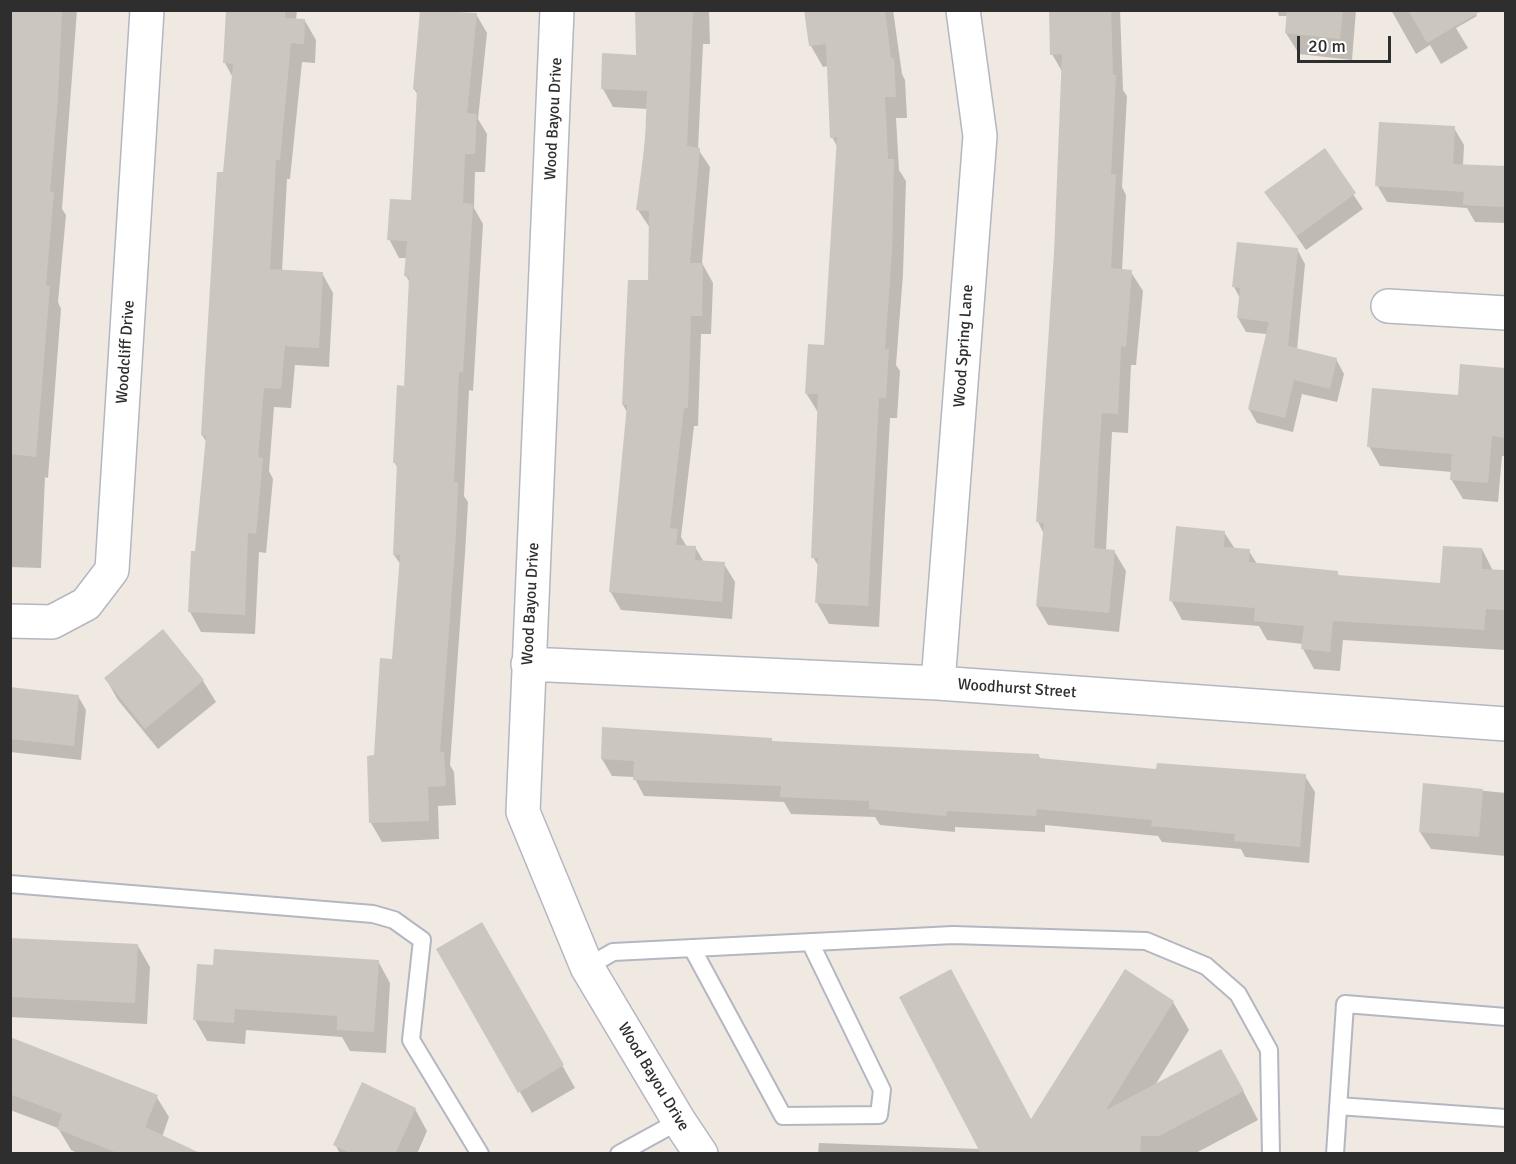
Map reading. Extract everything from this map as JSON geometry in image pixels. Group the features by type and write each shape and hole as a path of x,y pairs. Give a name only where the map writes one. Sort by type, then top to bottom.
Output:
{"street":[{"name":"Woodcliff Drive","path":"10,621 52,622 86,604 112,570 147,10"},
{"name":"Wood Bayou Drive","path":"557,10 523,812 587,967 701,1154"},
{"name":"Wood Spring Lane","path":"938,683 980,136 963,10"},
{"path":"1388,306 1506,313"},
{"name":"Woodhurst Street","path":"528,664 938,683 1506,724"}],"lane":[{"path":"10,884 373,914 394,920 422,940 411,1040 480,1154"},
{"path":"587,967 613,952 952,935 1146,941 1206,966 1238,994 1269,1050 1271,1154"},
{"path":"692,948 783,1116 879,1115 882,1089 810,942"},
{"path":"1335,1154 1345,1004 1506,1017"},
{"path":"1338,1106 1506,1118"},
{"path":"619,1154 679,1121"}],"building":[{"path":"10,10 62,10 50,192 54,192 46,285 50,286 36,457 10,454"},
{"path":"226,10 285,10 285,18 305,19 304,44 291,43 280,160 276,160 270,269 323,272 319,348 285,346 281,389 264,388 258,457 263,458 256,534 248,533 245,615 188,612 191,551 195,551 206,436 201,435 217,172 223,172 233,64 223,63"},
{"path":"420,10 477,13 467,113 477,114 475,154 465,154 463,203 473,204 463,372 459,372 454,482 458,482 456,534 440,752 444,752 446,786 428,787 429,821 369,823 367,756 374,755 380,658 392,659 400,555 393,555 397,463 393,463 397,385 404,386 409,277 404,276 407,241 387,240 390,199 411,200 417,90 413,89"},
{"path":"635,10 693,10 687,146 700,148 690,263 703,263 702,316 691,316 688,408 684,408 670,528 678,529 676,545 696,546 695,560 725,562 722,602 609,592 627,405 622,405 628,280 648,280 649,211 636,210 645,143 647,91 601,89 602,53 636,55"},
{"path":"804,10 885,10 891,58 894,58 896,97 885,97 888,159 894,159 892,252 885,349 889,349 886,398 879,398 868,606 815,603 818,558 811,558 818,394 805,394 808,344 824,345 837,137 830,138 826,44 809,46"},
{"path":"1049,10 1111,10 1113,75 1116,75 1111,174 1116,174 1111,268 1132,270 1126,347 1121,346 1118,414 1102,413 1100,438 1094,548 1115,550 1109,613 1036,606 1044,523 1036,522 1054,253 1062,54 1050,55"},
{"path":"1287,10 1343,10 1340,39 1285,33"},
{"path":"1408,10 1483,10 1427,43"},
{"path":"1379,122 1455,126 1453,164 1506,166 1506,207 1463,205 1464,192 1375,186"},
{"path":"1325,148 1356,193 1297,236 1264,192"},
{"path":"1237,242 1298,248 1288,346 1337,358 1330,389 1294,380 1285,418 1248,409 1269,322 1237,318 1240,288 1232,287"},
{"path":"1460,364 1506,368 1506,438 1492,436 1488,483 1450,480 1452,454 1367,447 1372,388 1458,395"},
{"path":"1176,526 1225,531 1224,547 1250,549 1249,562 1338,571 1338,575 1440,583 1443,546 1482,548 1482,569 1506,570 1506,610 1486,609 1484,630 1333,621 1330,652 1301,649 1304,626 1254,621 1255,608 1169,601"},
{"path":"163,629 204,680 145,729 104,678"},
{"path":"10,687 79,695 74,746 10,739"},
{"path":"602,727 772,738 772,741 1039,754 1039,758 1156,769 1157,763 1306,774 1300,847 1234,841 1235,834 1151,826 1152,820 1037,809 1036,816 947,811 946,816 869,809 869,801 780,797 781,786 633,780 634,761 601,759"},
{"path":"1423,783 1483,789 1479,837 1419,832"},
{"path":"482,922 564,1065 518,1093 436,949"},
{"path":"10,938 138,944 135,1003 10,997"},
{"path":"214,949 379,960 374,1032 337,1030 337,1016 235,1009 234,1023 193,1020 197,964 213,965"},
{"path":"951,969 1031,1119 1125,969 1174,1001 1106,1110 1221,1049 1244,1091 1159,1136 1141,1136 1140,1154 981,1154 899,997"},
{"path":"10,1037 158,1095 145,1127 202,1154 120,1154 57,1129 62,1114 10,1094"},
{"path":"362,1082 416,1108 395,1154 352,1154 333,1145"}]}
